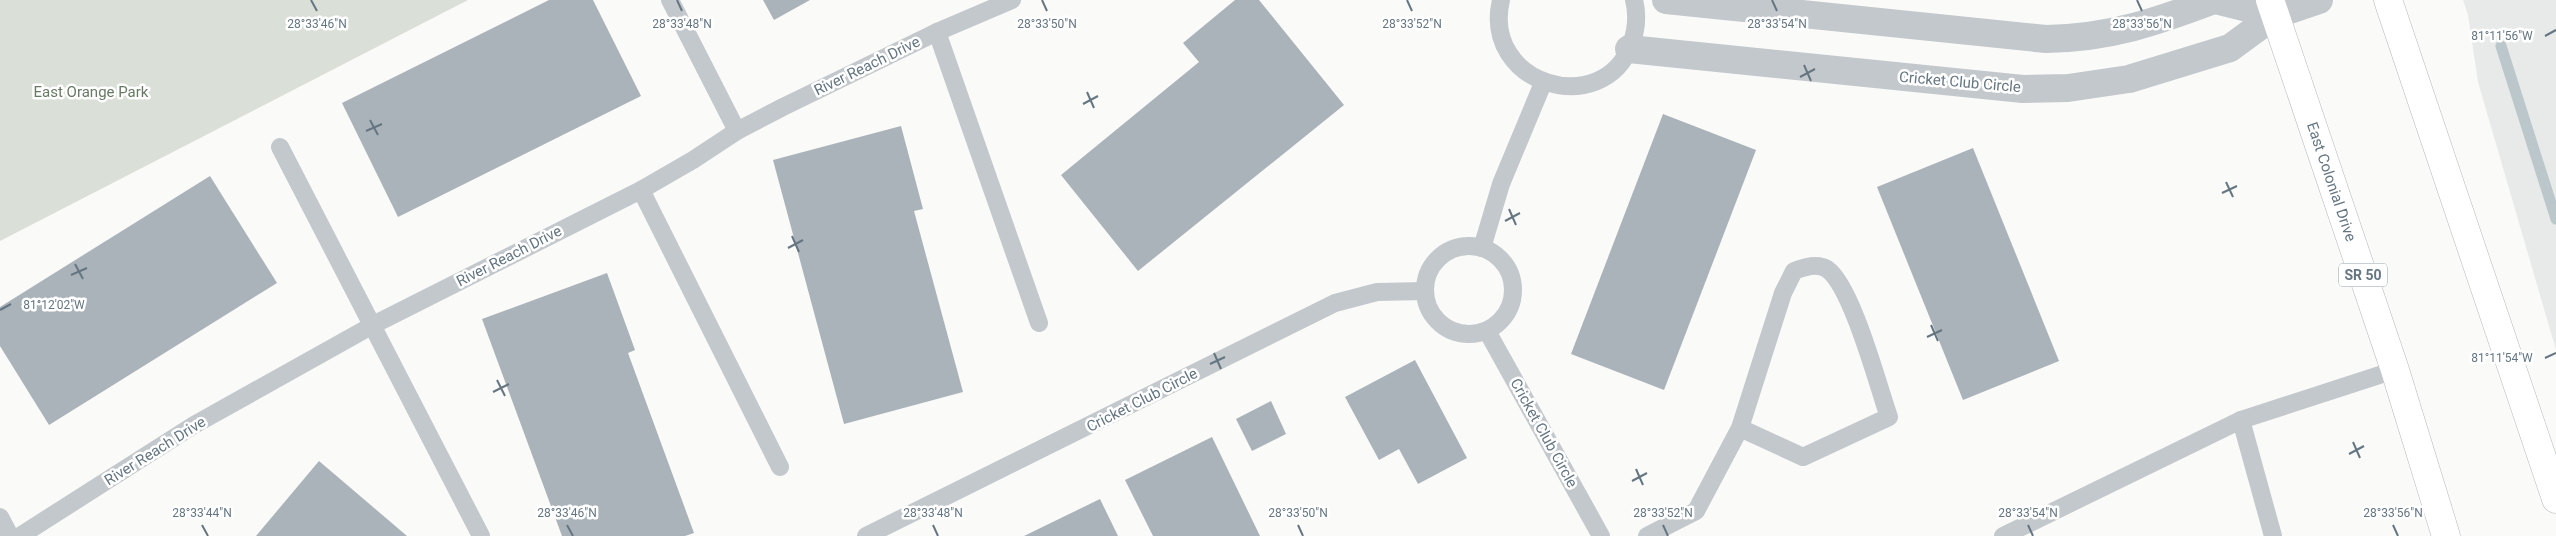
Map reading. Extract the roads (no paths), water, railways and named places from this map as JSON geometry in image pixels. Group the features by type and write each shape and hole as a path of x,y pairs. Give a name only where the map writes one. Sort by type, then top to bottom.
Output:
{"highway":[{"path":"2388,0 2556,499"},
{"name":"East Colonial Drive","path":"2273,7 2395,370 2446,536"}],"street":[{"path":"1666,0 2046,38 2077,38 2138,28 2215,0 2273,7 2319,0"},
{"name":"Cricket Club Circle","path":"1629,49 2023,88 2068,88 2129,79 2230,48 2273,7"}],"lane":[{"path":"670,0 737,131"},
{"name":"River Reach Drive","path":"20,536 194,425 373,324 641,190 694,160 737,131 937,32 1012,0"},
{"path":"1501,0 1500,30 1508,52 1523,70 1543,82 1572,87 1599,79 1621,61 1629,49 1636,26 1634,0"},
{"path":"937,32 1039,323"},
{"path":"1482,248 1501,184 1543,82"},
{"path":"280,147 481,536"},
{"path":"641,190 780,467"},
{"path":"1465,247 1482,248 1500,259 1508,270 1513,284 1508,312 1499,323 1487,330 1468,334 1450,330 1442,325 1430,310 1426,291 1428,274 1443,255 1465,247"},
{"path":"1647,536 1696,511 1740,428 1788,279 1794,271 1803,267 1820,266 1828,269 1837,279 1851,307 1889,417 1803,457 1740,428"},
{"name":"Cricket Club Circle","path":"866,536 1335,303 1377,292 1426,291"},
{"name":"Cricket Club Circle","path":"1487,330 1601,536"},
{"path":"2003,536 2241,420 2395,370"},
{"path":"2241,420 2273,536"},
{"path":"0,517 10,536"}],"waterway":[{"path":"2501,46 2556,219"}],"park label":[{"name":"East Orange Park","path":"91,92"}]}
